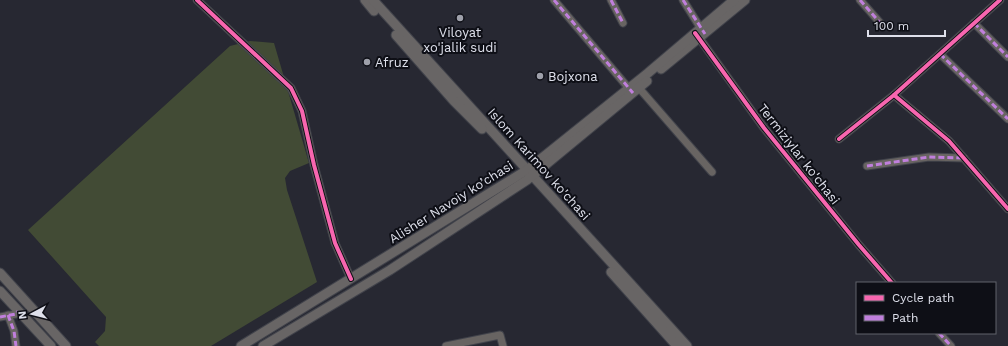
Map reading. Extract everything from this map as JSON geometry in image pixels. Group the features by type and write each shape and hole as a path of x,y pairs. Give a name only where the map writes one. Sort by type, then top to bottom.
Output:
{"main road":[{"name":"Islom Karimov ko'chasi","path":"364,0 454,101 527,175 687,346"},
{"name":"Islom Karimov ko'chasi","path":"372,0 677,346"},
{"name":"Alisher Navoiy ko’chasi","path":"263,346 390,270 527,175 634,89 700,33 734,0"},
{"name":"Alisher Navoiy ko’chasi","path":"700,33 745,0"},
{"name":"Alisher Navoiy ko’chasi","path":"241,346 342,284 527,175"},
{"path":"0,273 66,346"},
{"path":"342,284 349,294"},
{"path":"0,291 51,346"}],"street":[{"path":"197,0 291,88 302,111 314,165 335,243 351,279"},
{"path":"554,0 634,89 712,172"},
{"path":"611,0 623,23"},
{"name":"Termiziylar ko'chasi","path":"683,0 700,33 764,128 891,282"},
{"path":"860,0 882,25"},
{"path":"840,139 894,95 1000,0"},
{"path":"974,23 1008,57"},
{"path":"940,54 1008,119"},
{"path":"894,95 949,141 1008,209"},
{"path":"867,166 929,157 964,158"},
{"path":"0,316 16,314 18,312"},
{"path":"8,315 14,331 16,346"},
{"path":"940,334 951,346"},
{"path":"446,346 500,335 503,346"}],"green space":[{"path":"250,41 274,43 309,163 290,171 285,178 287,190 317,282 211,346 99,346 95,342 105,331 106,317 28,230 230,46"}],"marked path":[{"path":"554,0 633,93"},
{"path":"611,0 623,23"},
{"path":"683,0 705,34"},
{"path":"860,0 882,25"},
{"path":"974,23 1008,57"},
{"path":"940,54 1008,119"},
{"path":"867,166 929,157 964,158"},
{"path":"0,317 16,314 18,311"},
{"path":"8,315 14,331 16,346"},
{"path":"940,334 951,346"}],"cycle path":[{"path":"197,0 291,88 302,111 314,165 335,243 351,279"},
{"path":"839,139 894,95 1000,0"},
{"path":"695,33 764,128 859,245 891,282"},
{"path":"894,95 949,141 1008,209"}],"place":[{"name":"Viloyat xo'jalik sudi","path":"460,18"},
{"name":"Afruz","path":"367,62"},
{"name":"Bojxona","path":"540,76"}]}
